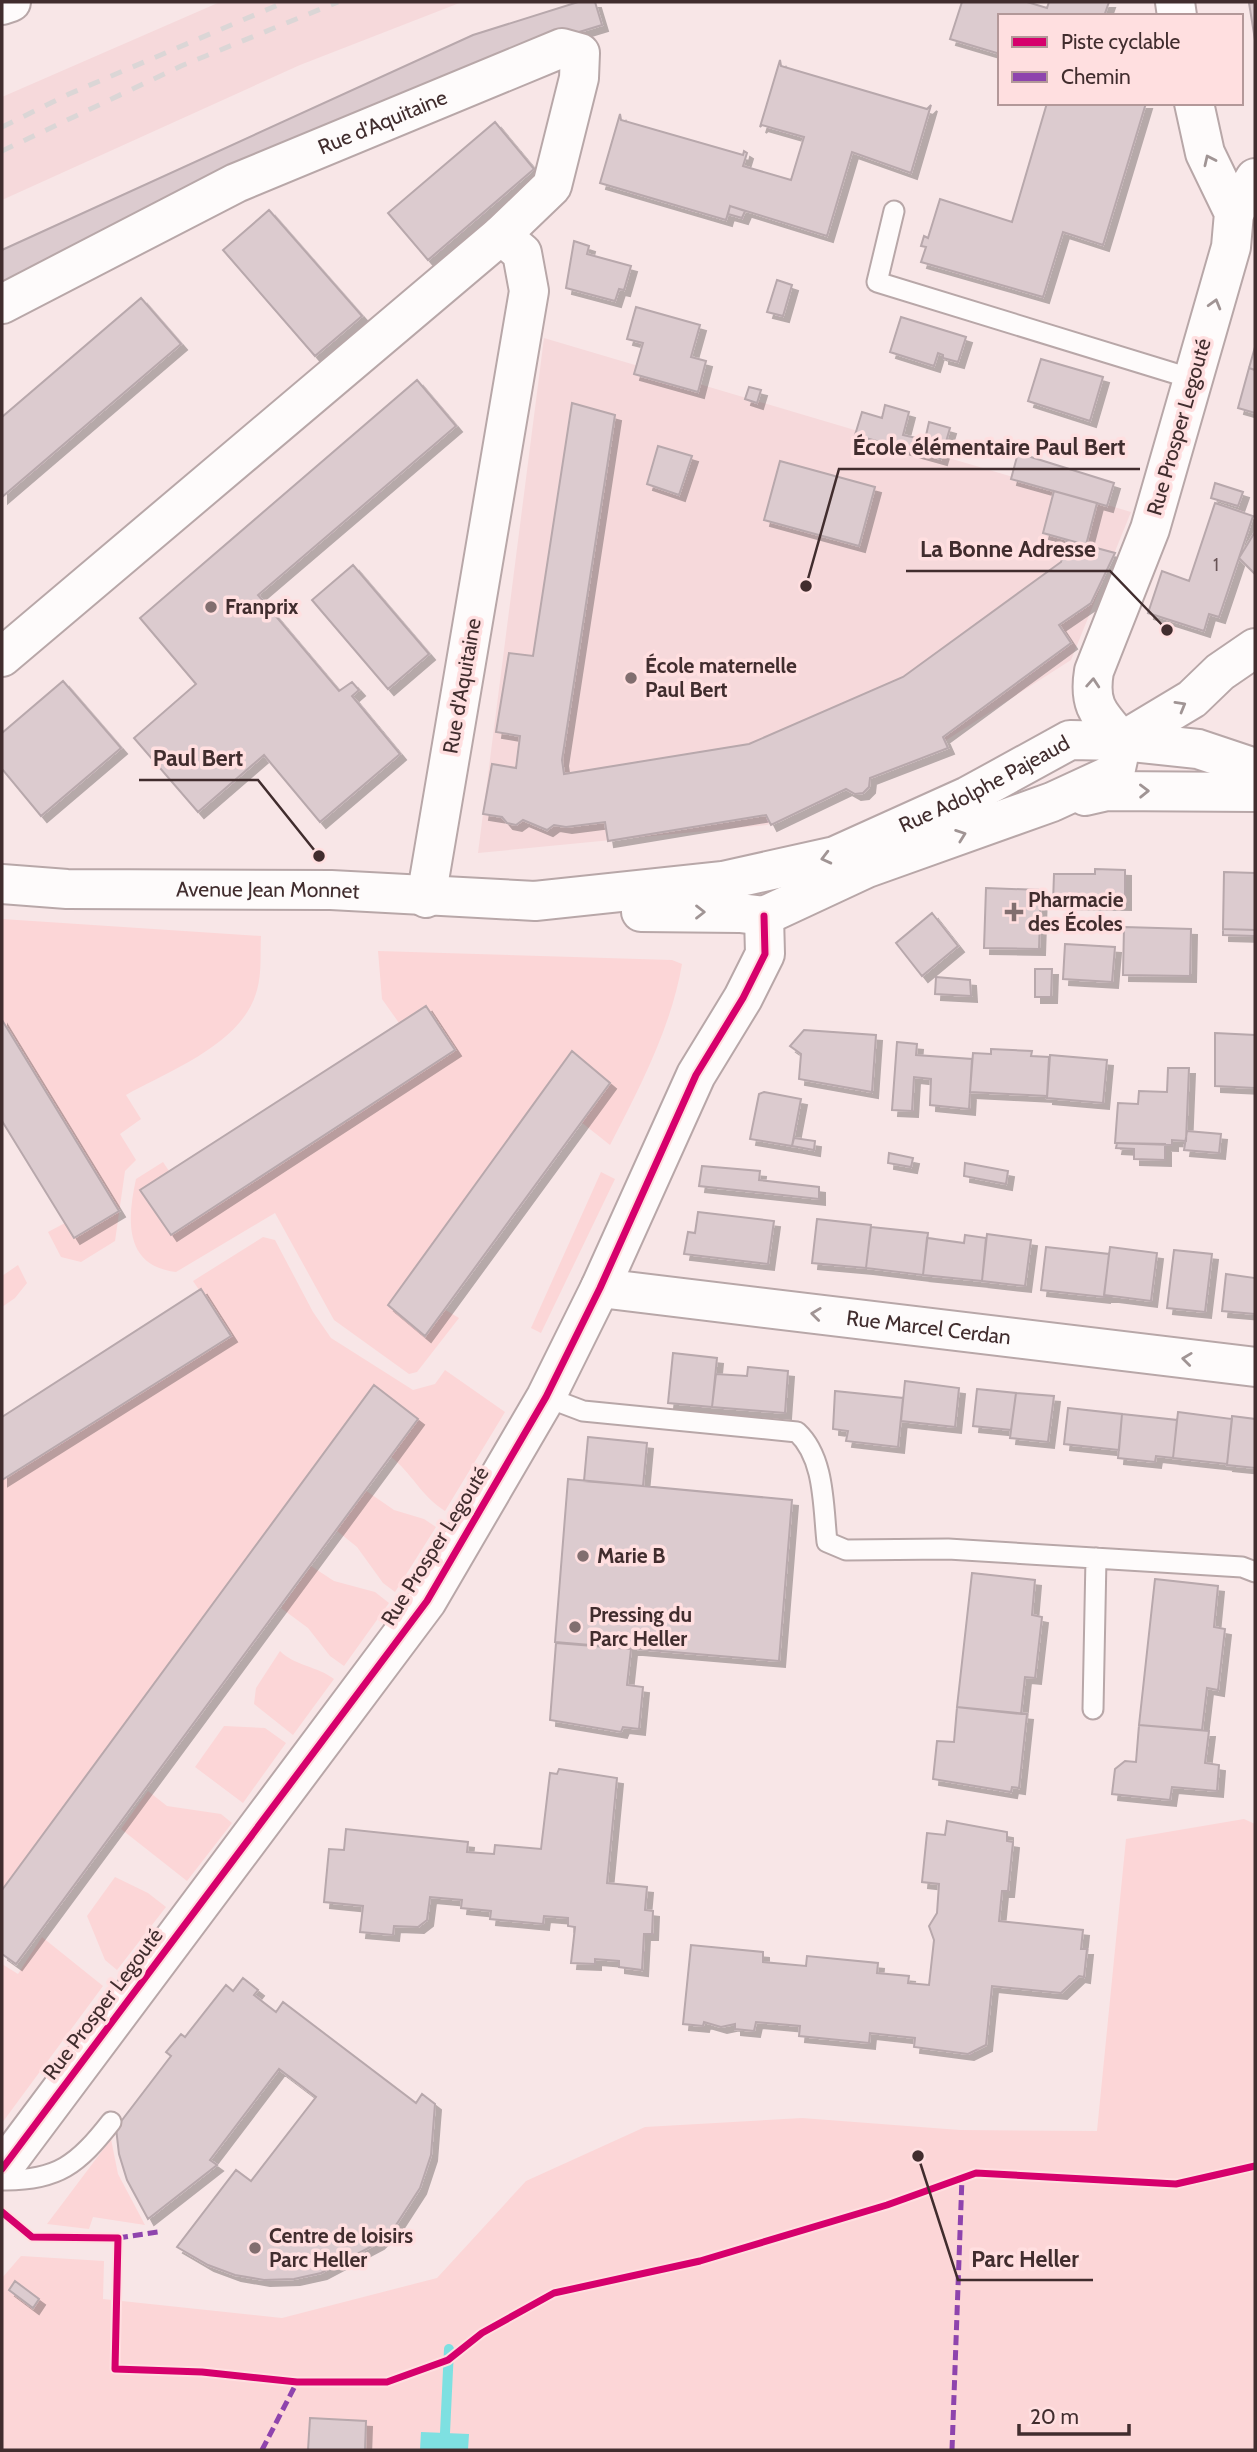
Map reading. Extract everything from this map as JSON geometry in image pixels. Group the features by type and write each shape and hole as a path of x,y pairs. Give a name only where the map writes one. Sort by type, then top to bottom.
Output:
{"street":[{"path":"2,5 11,2"},
{"name":"Rue d'Aquitaine","path":"2,304 236,183 562,48 580,52 579,78 552,186 501,235 2,657"},
{"path":"1194,105 1205,153 1234,213"},
{"path":"1234,213 1255,178"},
{"name":"Rue Prosper Legouté","path":"1122,741 1094,708 1091,687 1094,671 1150,528 1231,247 1234,213"},
{"name":"Rue d'Aquitaine","path":"426,898 529,291 522,253 501,235"},
{"path":"1122,741 1192,699 1220,672 1255,648"},
{"name":"Rue Adolphe Pajeaud","path":"892,845 968,796 1070,740 1122,741 1198,749 1255,768"},
{"name":"Rue Adolphe Pajeaud","path":"1052,802 1115,773 1122,741"},
{"name":"Rue Adolphe Pajeaud","path":"892,845 1052,802 1107,792 1255,792"},
{"path":"730,880 892,845"},
{"path":"730,880 764,916 892,845"},
{"name":"Avenue Jean Monnet","path":"2,884 67,889 331,890 426,898 535,901 730,880"},
{"name":"Avenue Jean Monnet","path":"535,901 591,912 740,913 764,916"},
{"name":"Rue Prosper Legouté","path":"2,2169 427,1601 545,1398 600,1288 696,1075 743,998 765,954 764,916"},
{"name":"Rue Marcel Cerdan","path":"600,1288 1255,1367"}],"lane":[{"path":"894,211 877,282 1193,379"},
{"path":"545,1398 583,1411 797,1432 811,1446 821,1490 827,1542 846,1550 948,1549 1242,1567 1255,1572"},
{"path":"1093,1709 1096,1558"},
{"path":"2,2180 32,2181 67,2168 87,2153 111,2122"}],"shaded area":[{"path":"220,2 462,2 300,65 2,200 2,97"},
{"path":"544,338 1131,512 1071,660 920,757 767,825 478,853"},
{"path":"2,919 261,936 257,990 249,1009 237,1026 203,1053 126,1095 141,1119 120,1134 136,1160 125,1171 115,1241 81,1262 61,1257 48,1232 65,1223 75,1238 119,1211 2,1020"},
{"path":"378,951 672,960 682,964 662,1034 610,1145 581,1122 610,1083 572,1051 388,1305 424,1335 444,1309 459,1318 417,1372 409,1374 334,1320 275,1213 176,1272 159,1268 147,1261 138,1251 131,1225 136,1179 163,1162 169,1171 140,1190 426,1006 399,1023 382,999"},
{"path":"601,1172 615,1179 541,1333 531,1328"},
{"path":"263,1237 275,1240 313,1312 331,1338 413,1390 435,1384 445,1370 505,1412 445,1511 429,1498 390,1456 418,1418 373,1386 2,1890 2,1480 230,1336 193,1281"},
{"path":"18,1265 27,1283 15,1298 2,1307 2,1276"},
{"path":"365,1490 394,1510 424,1519 436,1527 395,1592 383,1583 357,1547 336,1530"},
{"path":"311,1566 334,1581 375,1592 389,1603 344,1666 330,1656 308,1628 281,1608"},
{"path":"280,1651 292,1660 334,1679 293,1735 254,1704 256,1688"},
{"path":"224,1726 265,1728 286,1743 243,1803 195,1767"},
{"path":"148,1791 167,1806 221,1814 232,1823 187,1881 121,1829"},
{"path":"1244,1819 1255,1824 1255,2450 2,2450 2,2278 21,2256 104,2261 103,2299 282,2318 437,2278 526,2181 645,2127 802,2118 960,2130 1097,2131 1126,1839"},
{"path":"115,1877 148,1893 166,1907 117,1970 105,1960 87,1916"},
{"path":"42,1937 103,1986 2,2123 2,1964 18,1974"},
{"path":"111,2139 118,2174 145,2225 93,2217 89,2229 47,2224"}],"water":[{"path":"421,2432 469,2434 468,2450 420,2450"}],"building":[{"path":"578,2 595,2 602,25 484,61 2,282 2,250 473,35"},
{"path":"962,2 1027,2 1047,8 1049,2 1109,2 1105,14 998,14 998,53 950,39"},
{"path":"1255,2 1255,40 1249,3"},
{"path":"780,60 781,66 927,109 931,105 911,173 852,152 827,236 730,206 726,220 600,183 620,114 621,120 743,155 744,151 747,153 743,166 791,180 804,137 762,125 760,127"},
{"path":"1046,105 1145,105 1103,245 1063,232 1043,297 921,262 926,247 921,246 924,236 928,238 940,199 1012,222"},
{"path":"495,122 534,169 428,260 388,213"},
{"path":"730,206 745,211 742,218 728,214"},
{"path":"269,210 362,316 315,356 223,250"},
{"path":"574,241 589,246 587,254 631,266 624,290 619,289 615,301 566,288"},
{"path":"777,280 792,285 783,316 767,312"},
{"path":"141,298 181,344 2,497 2,417"},
{"path":"636,307 700,325 691,357 706,361 698,392 634,374 643,343 627,339"},
{"path":"901,317 966,337 958,362 943,358 943,355 938,353 934,366 890,352"},
{"path":"1255,347 1255,370 1249,368"},
{"path":"1041,359 1103,377 1090,421 1028,401"},
{"path":"1249,368 1255,370 1255,413 1238,408"},
{"name":"Franprix","path":"417,380 456,426 258,595 339,691 352,682 359,690 352,696 400,754 320,822 264,755 198,812 134,738 196,684 140,618"},
{"path":"749,387 761,390 757,403 745,399"},
{"path":"572,403 615,415 562,760 564,774 749,744 903,677 1061,562 1067,540 1115,553 1091,603 1059,625 1071,643 943,737 948,748 870,778 869,787 863,793 855,794 846,789 771,825 766,815 608,841 605,822 566,827 554,825 547,830 523,820 516,825 507,823 502,817 483,814 492,764 516,768 520,736 496,732 509,653 533,656"},
{"path":"885,405 909,412 903,435 925,440 929,422 950,428 941,459 855,435 862,412 882,418"},
{"path":"658,446 692,456 679,495 647,484"},
{"path":"1018,453 1114,483 1107,506 1011,479"},
{"path":"780,461 875,487 859,546 764,520"},
{"path":"1215,483 1243,492 1238,506 1211,498"},
{"path":"1054,491 1097,503 1086,545 1043,533"},
{"path":"1215,503 1253,516 1219,617 1209,614 1204,631 1148,613 1162,571 1189,581"},
{"path":"1255,532 1255,574 1239,558"},
{"path":"353,565 429,654 388,689 312,600"},
{"path":"63,681 121,748 41,816 2,769 2,733"},
{"path":"1095,869 1125,870 1125,904 1053,903 1054,874 1095,874"},
{"path":"1224,872 1255,873 1255,930 1223,929"},
{"path":"986,888 1041,890 1039,949 984,948"},
{"path":"932,913 958,946 922,976 896,943"},
{"path":"1124,927 1191,929 1190,976 1123,975"},
{"path":"1223,929 1255,930 1255,936 1223,935"},
{"path":"1065,944 1115,947 1112,982 1063,979"},
{"path":"1035,969 1052,969 1051,997 1035,997"},
{"path":"936,977 970,980 971,996 935,994"},
{"path":"426,1006 455,1050 171,1235 140,1190"},
{"path":"2,1020 119,1211 74,1238 2,1121"},
{"path":"804,1030 876,1035 872,1092 799,1079 801,1054 790,1046"},
{"path":"1215,1033 1255,1035 1255,1088 1215,1086"},
{"path":"897,1042 917,1044 916,1055 972,1059 969,1109 930,1105 931,1079 914,1077 912,1111 892,1110"},
{"path":"991,1049 1032,1051 1031,1056 1049,1057 1047,1096 970,1092 973,1053 991,1054"},
{"path":"572,1051 610,1083 425,1336 388,1305"},
{"path":"1050,1055 1107,1060 1103,1103 1047,1098"},
{"path":"1168,1068 1189,1068 1186,1141 1172,1140 1172,1145 1115,1143 1118,1103 1138,1104 1139,1091 1167,1092"},
{"path":"764,1092 801,1099 792,1146 750,1139 759,1094"},
{"path":"1187,1131 1221,1134 1219,1153 1184,1150"},
{"path":"794,1138 815,1141 814,1150 792,1146"},
{"path":"1117,1143 1165,1144 1165,1160 1134,1159 1134,1149 1116,1148"},
{"path":"889,1153 913,1158 911,1167 888,1163"},
{"path":"965,1163 1008,1171 1006,1184 964,1176"},
{"path":"702,1166 760,1171 759,1180 819,1187 819,1199 699,1186"},
{"path":"698,1212 774,1221 768,1264 684,1254 688,1232 695,1233"},
{"path":"817,1219 871,1225 866,1268 812,1263"},
{"path":"871,1227 928,1233 923,1275 866,1268"},
{"path":"987,1234 1031,1240 1025,1286 982,1281"},
{"path":"965,1235 986,1238 982,1281 923,1275 927,1238 964,1243"},
{"path":"1046,1247 1109,1254 1104,1297 1041,1290"},
{"path":"1110,1247 1157,1253 1151,1301 1104,1295"},
{"path":"1174,1250 1212,1254 1205,1312 1167,1308"},
{"path":"1226,1274 1255,1278 1255,1314 1222,1311"},
{"path":"201,1289 231,1336 2,1480 2,1417"},
{"path":"673,1353 717,1358 712,1407 668,1403"},
{"path":"748,1367 788,1371 785,1413 712,1407 716,1374 747,1376"},
{"path":"905,1381 959,1388 955,1427 901,1421"},
{"path":"374,1385 418,1419 16,1964 2,1954 2,1890"},
{"path":"977,1389 1016,1393 1011,1430 973,1426"},
{"path":"835,1391 903,1398 898,1447 846,1441 848,1431 833,1429"},
{"path":"1016,1393 1054,1396 1048,1442 1010,1438"},
{"path":"1068,1408 1122,1414 1119,1450 1064,1444"},
{"path":"1178,1412 1232,1419 1227,1464 1173,1458"},
{"path":"1122,1414 1177,1420 1173,1458 1156,1456 1155,1462 1118,1458"},
{"path":"1232,1416 1255,1419 1255,1468 1227,1465"},
{"path":"588,1437 647,1443 643,1486 584,1481"},
{"path":"568,1479 792,1500 779,1661 555,1642"},
{"path":"972,1573 1035,1580 1032,1615 1042,1617 1035,1678 1025,1677 1021,1714 957,1707"},
{"path":"1155,1579 1218,1586 1214,1627 1225,1629 1218,1690 1207,1688 1202,1730 1139,1725"},
{"path":"556,1643 631,1649 627,1685 643,1687 639,1729 623,1727 621,1732 550,1720"},
{"path":"957,1707 1027,1714 1019,1788 1012,1787 1011,1792 933,1779 937,1741 954,1742"},
{"path":"1139,1725 1209,1731 1205,1763 1219,1765 1217,1791 1172,1787 1170,1800 1112,1794 1115,1769 1125,1761 1136,1762"},
{"path":"559,1769 617,1778 607,1883 647,1887 645,1910 653,1911 652,1934 644,1934 642,1970 619,1967 619,1961 595,1959 595,1964 571,1963 575,1927 568,1926 568,1918 544,1916 543,1924 490,1919 491,1911 461,1908 462,1900 430,1897 427,1920 418,1927 394,1926 393,1935 360,1932 363,1906 324,1902 329,1849 344,1850 346,1829 468,1842 467,1852 494,1854 495,1845 541,1849 550,1773 557,1774"},
{"path":"947,1821 1007,1832 1007,1841 1013,1842 1008,1891 1002,1891 999,1921 1083,1930 1081,1949 1087,1949 1084,1977 1079,1976 1061,1993 992,1986 986,2045 968,2054 914,2047 915,2038 870,2033 869,2043 799,2036 800,2026 756,2022 754,2031 735,2029 735,2024 721,2027 704,2022 703,2026 683,2024 691,1945 763,1952 763,1962 806,1966 807,1956 878,1963 877,1973 909,1976 908,1983 929,1985 934,1940 929,1926 937,1913 939,1884 922,1882 927,1833 945,1835"},
{"path":"243,1978 258,1990 254,1995 276,2012 283,2002 416,2103 422,2094 435,2104 431,2155 420,2188 396,2225 378,2243 321,2273 294,2279 264,2280 235,2275 208,2265 177,2247 236,2170 251,2181 316,2097 279,2069 210,2160 217,2165 148,2219 127,2180 119,2154 116,2128 171,2056 166,2052 181,2034 185,2037 226,1985 233,1991"},
{"path":"15,2281 39,2299 33,2308 9,2290"},
{"path":"310,2418 366,2421 365,2450 308,2450"}],"waterway":[{"path":"445,2433 449,2349"}],"railway":[{"path":"2,127 69,94 285,2"},
{"path":"2,151 181,66 338,2"}],"marked path":[{"path":"952,2450 962,2178"},
{"path":"118,2238 158,2232"},
{"path":"262,2450 297,2382"}],"cycle path":[{"path":"2,2169 427,1601 546,1397 600,1288 696,1075 743,998 765,954 764,916"},
{"path":"2,2212 32,2237 118,2238 115,2369 202,2372 297,2382 387,2382 448,2360 482,2333 554,2293 700,2261 887,2205 976,2173 1176,2184 1255,2166"}],"place":[{"name":"École élémentaire Paul Bert","path":"806,586"},
{"name":"Franprix","path":"211,607"},
{"name":"La Bonne Adresse","path":"1167,630"},
{"name":"École maternelle Paul Bert","path":"631,678"},
{"name":"Paul Bert","path":"319,856"},
{"name":"Pharmacie des Écoles","path":"1014,912"},
{"name":"Marie B","path":"583,1556"},
{"name":"Pressing du Parc Heller","path":"575,1627"},
{"name":"Parc Heller","path":"918,2156"},
{"name":"Centre de loisirs Parc Heller","path":"255,2248"}]}
